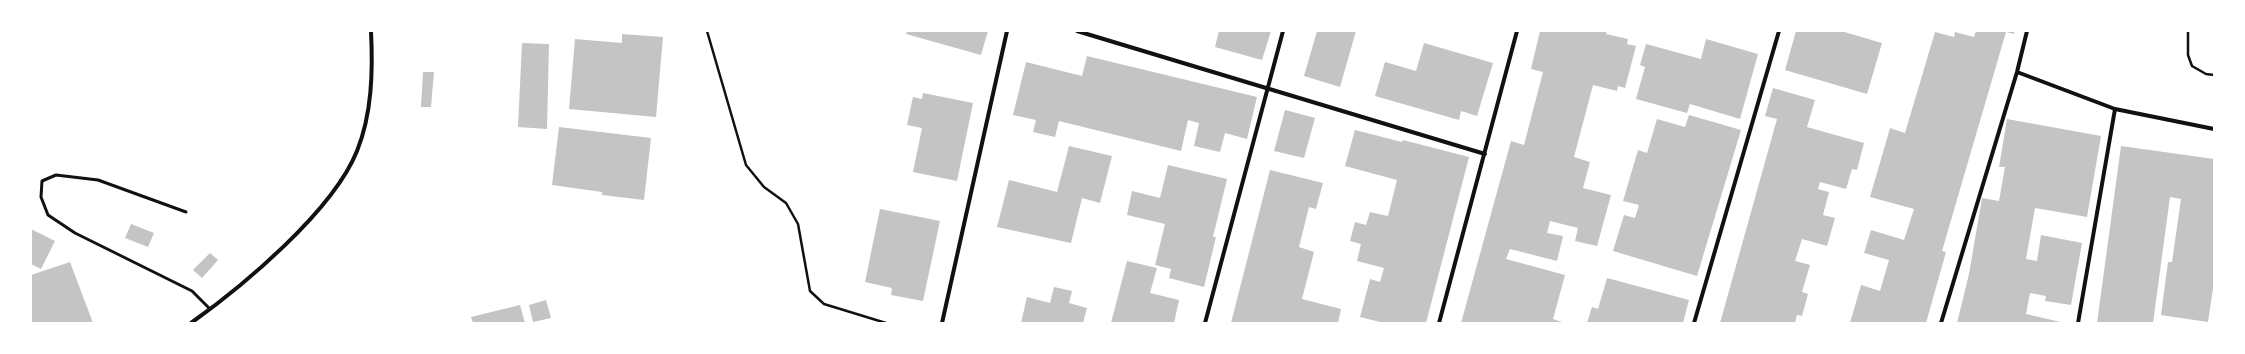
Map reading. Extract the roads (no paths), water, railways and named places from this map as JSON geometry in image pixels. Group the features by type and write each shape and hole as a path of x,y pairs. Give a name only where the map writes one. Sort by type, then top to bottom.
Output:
{"street":[{"path":"191,323 260,267 302,227 327,198 350,166 360,142 368,103 372,58 371,31"},
{"path":"942,323 1007,31"},
{"path":"1077,31 1267,90 1485,154"},
{"path":"1205,323 1283,31"},
{"path":"1439,323 1517,31"},
{"path":"1694,323 1779,31"},
{"path":"1942,323 2017,72 2027,31"},
{"path":"2017,72 2115,109 2214,129"},
{"path":"2078,323 2115,109"}],"lane":[{"path":"186,212 98,180 56,175 42,181 41,197 48,215 75,233 192,291 210,309"}]}
